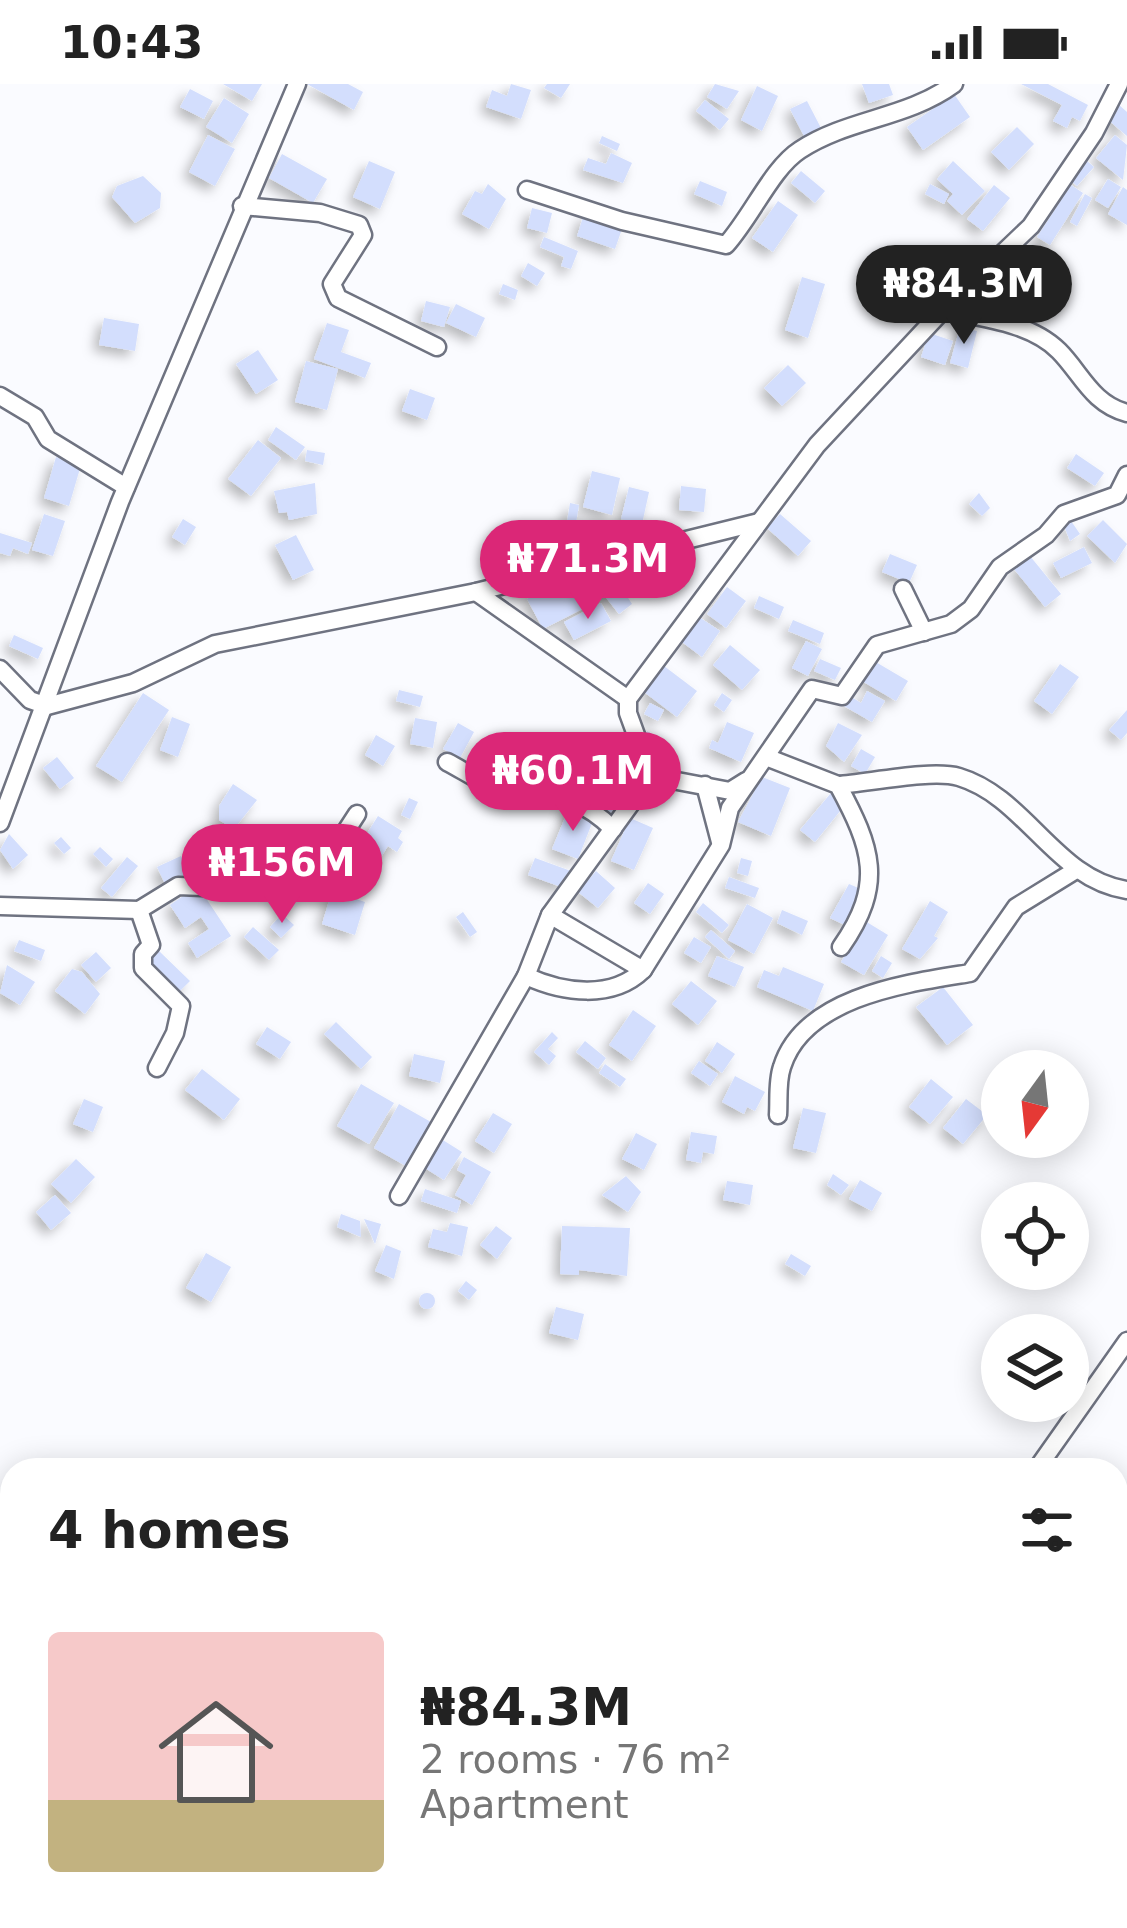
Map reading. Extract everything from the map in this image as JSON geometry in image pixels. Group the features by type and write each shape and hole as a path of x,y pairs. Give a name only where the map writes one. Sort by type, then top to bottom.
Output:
{"street":[{"path":"0,824 126,487 297,84"},
{"path":"527,190 622,221 726,245 754,214 777,169 799,150 844,127 907,113 954,84"},
{"path":"651,776 628,713 628,699 817,445 943,310 1031,226 1094,133 1119,84"},
{"path":"242,206 320,213 358,225 363,235 332,284 338,298 437,347"},
{"path":"943,310 1010,325 1046,340 1091,392 1111,409 1127,413"},
{"path":"0,397 34,417 48,439 126,487"},
{"path":"526,976 557,990 622,987 643,970 721,845 730,808 812,689 842,696 877,645 951,624 970,609 1000,567 1046,535 1064,514 1117,495 1127,475"},
{"path":"0,669 30,700 46,706 133,683 215,644 476,592 760,522"},
{"path":"903,589 924,632"},
{"path":"476,592 628,699"},
{"path":"447,762 493,787 548,793 590,807 613,830"},
{"path":"651,776 730,791 760,764"},
{"path":"760,764 838,785 955,775 994,793 1076,870 1127,890"},
{"path":"399,1196 526,976 550,915 651,776"},
{"path":"705,785 721,845"},
{"path":"838,785 870,854 863,915 841,946"},
{"path":"0,906 139,910 178,886 201,884 245,891 304,883 318,874 357,814"},
{"path":"778,1114 782,1065 813,1023 897,985 970,973 1016,907 1076,870"},
{"path":"139,910 151,945 143,954 143,968 182,1006 176,1033 157,1068"},
{"path":"550,915 643,970"},
{"path":"1044,1458 1127,1341"}],"building":[{"path":"223,84 262,84 252,101"},
{"path":"307,84 348,84 363,92 354,110"},
{"path":"511,84 531,90 521,119 486,107 492,90 507,96"},
{"path":"570,84 561,98 544,88"},
{"path":"715,84 739,91 727,109 707,97"},
{"path":"862,84 889,84 893,95 869,103"},
{"path":"1021,84 1048,84 1088,105 1080,121 1072,117 1067,128 1053,121 1062,105"},
{"path":"757,86 778,96 762,131 741,120"},
{"path":"190,89 213,101 204,119 180,107"},
{"path":"954,94 970,117 923,150 907,127"},
{"path":"224,98 249,114 232,143 206,127"},
{"path":"705,100 729,119 720,130 696,111"},
{"path":"807,101 822,130 805,138 790,109"},
{"path":"1118,104 1127,112 1127,136 1106,118"},
{"path":"1017,127 1034,144 1009,170 991,152"},
{"path":"208,135 235,149 215,186 189,172"},
{"path":"1115,135 1127,145 1123,180 1096,158"},
{"path":"602,136 620,144 617,151 599,143"},
{"path":"611,153 632,163 623,183 583,170 588,158 606,164"},
{"path":"282,154 327,179 313,203 269,178"},
{"path":"369,161 395,172 380,209 353,197"},
{"path":"953,161 985,191 962,215 947,201 953,194 937,179"},
{"path":"1087,161 1094,167 1077,186 1070,180"},
{"path":"801,171 825,191 815,203 791,183"},
{"path":"143,176 161,193 160,208 135,223 112,197 117,186"},
{"path":"1108,179 1121,187 1108,208 1095,200"},
{"path":"700,181 727,192 722,206 694,194"},
{"path":"488,184 506,199 489,229 462,214 475,191 482,194"},
{"path":"930,184 949,194 944,204 925,194"},
{"path":"994,185 1010,198 983,231 967,219"},
{"path":"1071,185 1083,193 1050,245 1037,237"},
{"path":"1123,187 1127,190 1127,225 1108,214"},
{"path":"1085,194 1092,198 1077,226 1070,222"},
{"path":"778,201 798,215 773,252 752,238"},
{"path":"532,208 552,213 547,233 527,228"},
{"path":"584,214 623,226 615,249 577,236"},
{"path":"544,237 578,251 571,269 561,266 564,257 540,247"},
{"path":"941,246 959,254 943,291 926,284"},
{"path":"528,263 545,273 537,286 521,276"},
{"path":"802,277 825,284 808,338 785,330"},
{"path":"503,284 518,290 515,300 499,294"},
{"path":"426,301 450,307 444,327 421,321"},
{"path":"456,304 485,318 476,337 446,323"},
{"path":"104,318 139,324 135,351 99,345"},
{"path":"327,323 349,330 341,352 371,363 365,378 314,359"},
{"path":"960,327 977,331 968,368 950,363"},
{"path":"929,333 953,341 945,365 921,357"},
{"path":"258,350 278,380 256,394 236,364"},
{"path":"306,361 338,369 327,410 295,402"},
{"path":"788,365 806,383 782,406 764,388"},
{"path":"410,389 435,398 427,420 402,411"},
{"path":"276,427 305,447 296,460 268,440"},
{"path":"258,440 281,458 251,496 228,479"},
{"path":"307,450 325,453 323,465 305,461"},
{"path":"1076,454 1104,473 1095,486 1067,468"},
{"path":"56,457 81,465 69,506 44,498"},
{"path":"592,471 620,478 612,515 583,507"},
{"path":"315,483 317,514 289,520 287,512 279,513 274,491"},
{"path":"681,486 706,489 704,512 679,510"},
{"path":"629,487 649,492 642,524 621,519"},
{"path":"979,493 990,508 982,516 969,504"},
{"path":"570,503 579,505 575,529 566,528"},
{"path":"44,514 65,521 53,556 32,550"},
{"path":"780,514 811,541 798,556 767,528"},
{"path":"1069,518 1080,534 1070,541 1063,523"},
{"path":"183,519 196,527 185,545 172,537"},
{"path":"1103,520 1127,544 1115,563 1087,536"},
{"path":"0,533 32,543 28,554 13,548 10,556 0,553"},
{"path":"296,535 314,570 293,580 275,545"},
{"path":"1084,547 1092,563 1061,578 1053,563"},
{"path":"890,554 917,565 909,583 882,572"},
{"path":"1030,556 1061,594 1045,607 1014,569"},
{"path":"605,562 632,604 619,614 588,575"},
{"path":"584,569 600,600 543,629 527,599"},
{"path":"727,587 746,601 726,628 707,614"},
{"path":"759,596 784,607 779,619 754,608"},
{"path":"601,603 611,621 574,640 564,622"},
{"path":"699,617 720,631 702,657 682,642"},
{"path":"793,620 824,633 820,644 788,631"},
{"path":"14,635 43,648 38,659 9,646"},
{"path":"806,641 822,649 808,676 792,668"},
{"path":"730,645 760,670 742,690 713,665"},
{"path":"820,659 841,668 835,680 814,671"},
{"path":"874,661 908,681 896,701 862,681"},
{"path":"1060,664 1079,677 1052,714 1034,701"},
{"path":"664,666 697,691 677,717 644,692"},
{"path":"399,690 423,696 420,707 396,701"},
{"path":"867,691 885,701 872,722 844,706 850,696 861,703"},
{"path":"143,693 169,710 122,782 96,766"},
{"path":"722,693 732,700 724,712 714,705"},
{"path":"650,703 664,710 658,721 644,714"},
{"path":"1127,710 1127,733 1121,740 1109,730"},
{"path":"172,717 190,724 178,757 160,750"},
{"path":"415,718 437,722 433,748 410,744"},
{"path":"727,722 754,733 741,762 709,748 712,740 718,743"},
{"path":"458,723 474,732 460,758 443,749"},
{"path":"838,723 862,735 844,762 826,746"},
{"path":"647,731 660,738 655,747 642,740"},
{"path":"376,735 395,746 383,766 365,755"},
{"path":"861,749 875,757 865,774 851,766"},
{"path":"612,752 625,756 621,770 608,766"},
{"path":"57,757 74,778 60,789 43,768"},
{"path":"762,777 790,788 771,836 738,822"},
{"path":"233,784 257,800 234,829 219,820 219,806"},
{"path":"602,786 621,798 611,813 592,801"},
{"path":"831,793 845,805 815,842 800,830"},
{"path":"409,798 418,802 410,819 401,815"},
{"path":"569,808 594,818 578,859 552,849"},
{"path":"378,816 402,831 398,838 403,842 397,852 388,846 374,868 354,854"},
{"path":"630,818 653,828 634,870 611,861"},
{"path":"9,834 28,855 13,869 0,850"},
{"path":"61,837 71,848 64,854 54,843"},
{"path":"100,847 113,859 106,867 93,854"},
{"path":"181,856 191,877 167,888 157,867"},
{"path":"127,857 138,866 112,897 101,888"},
{"path":"535,858 571,871 564,888 528,875"},
{"path":"741,858 752,861 748,876 737,873"},
{"path":"596,871 615,888 598,908 578,892"},
{"path":"729,877 759,888 755,898 725,888"},
{"path":"648,883 664,894 650,914 634,903"},
{"path":"849,884 863,890 849,927 830,918"},
{"path":"198,886 231,936 197,958 188,943 209,929 201,917 185,928 170,905"},
{"path":"332,891 365,902 355,935 322,924"},
{"path":"930,901 948,912 934,936 938,938 920,959 902,949"},
{"path":"703,903 729,925 722,933 696,912"},
{"path":"747,904 773,918 754,954 728,940"},
{"path":"782,910 808,921 802,935 777,923"},
{"path":"463,912 477,932 470,937 456,917"},
{"path":"282,914 294,925 281,938 270,927"},
{"path":"865,921 888,935 864,975 841,962"},
{"path":"253,927 279,950 269,960 244,937"},
{"path":"711,930 735,951 729,959 705,937"},
{"path":"694,937 711,947 701,963 684,953"},
{"path":"19,940 45,950 41,961 14,951"},
{"path":"159,951 190,981 178,993 147,963"},
{"path":"96,952 111,968 96,982 81,965"},
{"path":"717,956 744,967 735,987 708,976"},
{"path":"881,956 892,963 883,978 872,971"},
{"path":"7,965 35,982 20,1005 0,993"},
{"path":"783,967 824,984 813,1011 757,987 764,970 779,976"},
{"path":"72,969 82,972 100,994 85,1014 55,991"},
{"path":"691,981 717,1001 698,1025 672,1004"},
{"path":"943,987 973,1025 947,1045 916,1007"},
{"path":"633,1010 656,1026 632,1061 609,1045"},
{"path":"336,1022 372,1057 361,1069 324,1034"},
{"path":"267,1027 291,1042 280,1059 256,1044"},
{"path":"552,1032 558,1038 548,1049 556,1056 549,1065 534,1052"},
{"path":"585,1041 606,1058 598,1069 576,1052"},
{"path":"717,1042 735,1054 722,1073 705,1061"},
{"path":"414,1054 445,1061 440,1083 409,1076"},
{"path":"699,1061 718,1074 710,1086 691,1073"},
{"path":"605,1064 626,1079 620,1087 599,1073"},
{"path":"202,1069 240,1099 224,1120 185,1090"},
{"path":"735,1076 765,1092 755,1111 747,1107 744,1114 722,1102"},
{"path":"931,1079 953,1097 930,1124 909,1107"},
{"path":"361,1084 394,1103 369,1144 337,1126"},
{"path":"84,1099 103,1107 93,1132 73,1124"},
{"path":"966,1099 981,1110 981,1122 963,1144 943,1128"},
{"path":"399,1104 431,1122 406,1166 374,1148"},
{"path":"803,1108 826,1113 816,1153 793,1148"},
{"path":"493,1113 512,1124 494,1153 475,1141"},
{"path":"691,1132 717,1136 714,1154 703,1152 701,1163 686,1160"},
{"path":"636,1133 657,1144 644,1170 622,1159"},
{"path":"438,1137 462,1152 444,1180 420,1165"},
{"path":"464,1157 491,1172 472,1205 455,1195 466,1175 457,1170"},
{"path":"76,1159 95,1177 71,1203 51,1184"},
{"path":"833,1174 849,1185 841,1195 827,1185"},
{"path":"626,1176 641,1192 628,1212 602,1195"},
{"path":"860,1180 882,1193 872,1211 849,1199"},
{"path":"727,1181 753,1185 750,1205 723,1200"},
{"path":"425,1189 461,1201 457,1213 421,1201"},
{"path":"55,1195 71,1213 51,1230 36,1212"},
{"path":"341,1214 360,1221 361,1237 337,1227"},
{"path":"364,1219 381,1224 375,1244"},
{"path":"450,1223 468,1227 462,1256 428,1247 433,1229 447,1232"},
{"path":"496,1226 512,1238 497,1259 480,1245"},
{"path":"562,1226 630,1228 627,1276 579,1270 579,1275 560,1274"},
{"path":"386,1245 401,1251 394,1279 375,1271"},
{"path":"206,1253 231,1267 211,1302 186,1288"},
{"path":"791,1254 811,1266 805,1276 785,1264"},
{"path":"466,1281 477,1290 469,1300 458,1291"},
{"path":"427,1293 435,1301 427,1309 419,1301"},
{"path":"556,1307 584,1314 578,1340 549,1333"}]}
